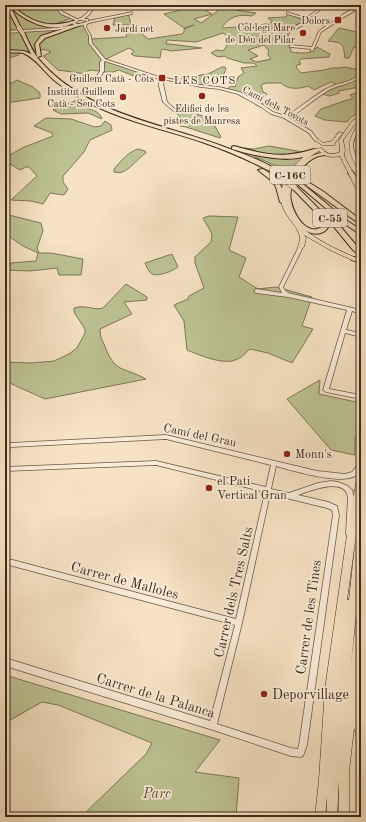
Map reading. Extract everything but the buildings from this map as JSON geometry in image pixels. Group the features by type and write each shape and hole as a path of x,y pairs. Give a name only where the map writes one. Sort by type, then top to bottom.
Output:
{"highway":[{"path":"10,5 25,19 37,24 54,26 76,23"},
{"path":"10,5 22,30 39,59 63,84 86,99 137,120 228,150 281,173 297,183 326,219 328,224 325,228 312,231 300,225 289,208 286,193 288,184 298,169 313,156 325,154"},
{"path":"39,59 37,44 42,38 76,23"},
{"path":"5,50 19,44 22,30"},
{"path":"5,50 26,52 39,59 59,78 83,94 120,112 231,149 281,173 297,183 322,193 361,223"},
{"path":"158,125 259,155 299,156 319,149"},
{"path":"190,137 230,154 272,176 278,184 284,207 287,210"},
{"path":"350,170 361,187"},
{"name":"C-55","path":"297,183 344,222 361,233"},
{"name":"C-55","path":"297,183 361,254"}],"main road":[{"path":"361,115 341,140 342,156 361,193"},
{"path":"327,144 334,142 350,121 361,115"},
{"path":"348,131 360,124"},
{"path":"316,140 327,144 337,144 342,150"},
{"path":"316,140 319,149 325,154 335,156 342,150"},
{"name":"C-16C","path":"327,144 295,168 289,177 284,192 287,210 299,227 319,243 356,259"},
{"path":"350,170 361,179"},
{"path":"299,227 303,238 301,247"},
{"path":"301,247 307,243 319,243"},
{"path":"356,259 361,266"},
{"path":"320,817 330,689 361,479"},
{"path":"332,817 333,755 338,680 361,484"},
{"path":"337,817 338,769 344,686 361,526"},
{"path":"344,817 344,771 361,613"},
{"path":"356,654 357,722 361,738"}],"street":[{"path":"55,5 62,13 76,23"},
{"path":"76,23 88,14 95,5"},
{"path":"95,82 102,71 104,60 91,43 86,27 87,22 99,5"},
{"path":"220,6 225,5"},
{"path":"295,28 326,5"},
{"path":"354,5 356,8"},
{"path":"291,46 313,49 320,32 361,6"},
{"path":"6,32 54,29 76,23 131,13"},
{"path":"288,13 328,26"},
{"path":"357,19 361,18"},
{"path":"82,19 87,22"},
{"path":"286,118 305,107 312,98 325,91 354,81 360,76 359,59 361,56"},
{"name":"Camí dels Tovots","path":"104,60 160,78 240,93 272,113 286,118 306,130 316,140"},
{"path":"160,78 165,102 176,112"},
{"path":"360,124 351,138 350,147 361,172"},
{"path":"270,292 281,287 301,247"},
{"path":"281,287 286,294"},
{"path":"256,291 286,294 361,312"},
{"path":"350,309 326,390 361,397"},
{"path":"343,331 361,335"},
{"name":"Camí del Grau","path":"6,445 166,437 317,474 345,477 354,474 361,465"},
{"path":"5,469 156,463 290,495 325,483 337,483 348,489 351,494 348,526 350,548"},
{"name":"Carrer dels Tres Salts","path":"213,726 274,464"},
{"name":"Carrer de les Tines","path":"290,495 335,508 336,515 303,745 300,753"},
{"name":"Carrer de Malloles","path":"5,561 238,623"},
{"name":"Carrer de la Palanca","path":"5,662 213,726 291,752 300,753"}],"green space":[{"path":"5,5 20,5 25,7 43,5 53,7 55,5 59,10 72,18 58,23 60,26 54,27 63,31 79,25 84,26 91,39 126,37 129,25 113,25 115,17 128,13 131,24 148,39 182,34 184,29 194,25 184,28 164,14 198,6 212,14 194,19 201,23 218,11 217,7 206,5 240,5 229,9 256,13 252,16 243,15 232,18 225,23 222,27 223,28 238,27 244,23 257,26 273,22 268,18 286,17 288,14 305,20 291,28 288,35 291,52 309,52 315,50 317,47 330,54 329,57 301,59 299,61 301,64 297,65 296,67 301,73 344,67 361,70 361,83 359,87 339,91 339,93 330,96 321,94 337,85 331,82 314,90 308,86 294,88 287,87 281,83 266,83 261,85 263,92 267,94 262,100 263,103 266,103 265,105 227,89 231,86 235,87 238,77 244,73 241,68 257,66 254,63 244,63 225,56 218,57 211,53 217,50 223,51 226,47 230,38 223,33 196,42 167,40 166,44 202,48 171,51 163,49 161,51 160,58 135,56 131,54 134,51 129,48 104,60 102,71 89,70 86,74 58,70 43,56 51,52 47,50 18,53 19,55 5,59 5,53 17,52 5,47 5,33 14,31 13,29 5,28 5,15 7,13","holes":["264,45 269,51 268,55 271,59 257,62 250,59 258,56 248,50"]},
{"path":"339,28 361,33 361,49 354,47 349,58 345,58 344,49 341,44 328,41"},
{"path":"105,61 150,76 134,76 119,70 113,72 103,72"},
{"path":"225,67 226,69 222,78 210,83 196,85 178,82 182,78 208,74"},
{"path":"17,80 33,87 40,93 40,98 5,103 5,81 12,83"},
{"path":"361,91 361,108 359,109 361,112 351,117 347,122 325,120 315,116 321,109 353,98 350,95"},
{"path":"80,99 83,100 80,103 82,106 97,112 102,119 88,113 61,114 53,110"},
{"path":"175,109 203,116 215,126 221,137 220,138 180,126 182,122"},
{"path":"46,118 71,119 95,127 101,126 105,121 111,125 112,130 90,140 84,152 63,176 63,182 68,189 64,195 50,193 43,204 31,201 11,200 37,176 29,167 20,170 5,161 5,158 22,148 53,136 52,133 34,126"},
{"path":"269,146 303,152 299,154 271,154 244,148 254,149"},
{"path":"138,149 145,151 146,153 123,172 114,172 114,169 125,157"},
{"path":"250,154 307,156 289,172"},
{"path":"9,215 41,223 43,231 37,248 39,253 51,253 83,259 81,275 59,275 57,268 30,271 5,270 5,267 10,266 11,263 36,261 38,253 23,246 10,237 9,239 5,237 5,217"},
{"path":"209,216 238,217 229,250 246,258 239,277 258,289 276,287 312,297 302,326 313,329 292,363 268,353 250,349 240,358 230,361 211,359 187,350 184,321 174,305 188,299 189,296 204,288 195,263 195,257 211,242 212,234 203,218"},
{"path":"172,254 178,267 169,272 155,275 152,274 145,263"},
{"path":"126,284 147,297 147,300 124,302 132,314 100,329 100,335 108,354 116,365 146,379 45,399 5,381 5,362 32,363 54,361 69,354 77,348 85,333 85,329 74,312 74,308 103,308"},
{"path":"320,380 319,394 361,403 361,431 355,437 355,455 331,450 287,399"},
{"name":"Parc","path":"5,675 220,740 195,772 239,778 236,817 81,817 146,754 152,743 58,705 42,702 5,723"}],"place":[{"name":"Dolors","path":"338,20"},
{"name":"Jardí net","path":"107,28"},
{"name":"Col·legi Mare de Déu del Pilar","path":"303,33"},
{"name":"Guillem Catà - Cots","path":"162,78"},
{"name":"Edifici de les pistes de Manresa","path":"202,96"},
{"name":"Institut Guillem Catà - Seu Cots","path":"123,97"},
{"name":"Monn's","path":"287,454"},
{"name":"el Pati Vertical Gran","path":"209,488"},
{"name":"Deporvillage","path":"264,694"}],"district":[{"name":"LES COTS","path":"205,80"}]}
